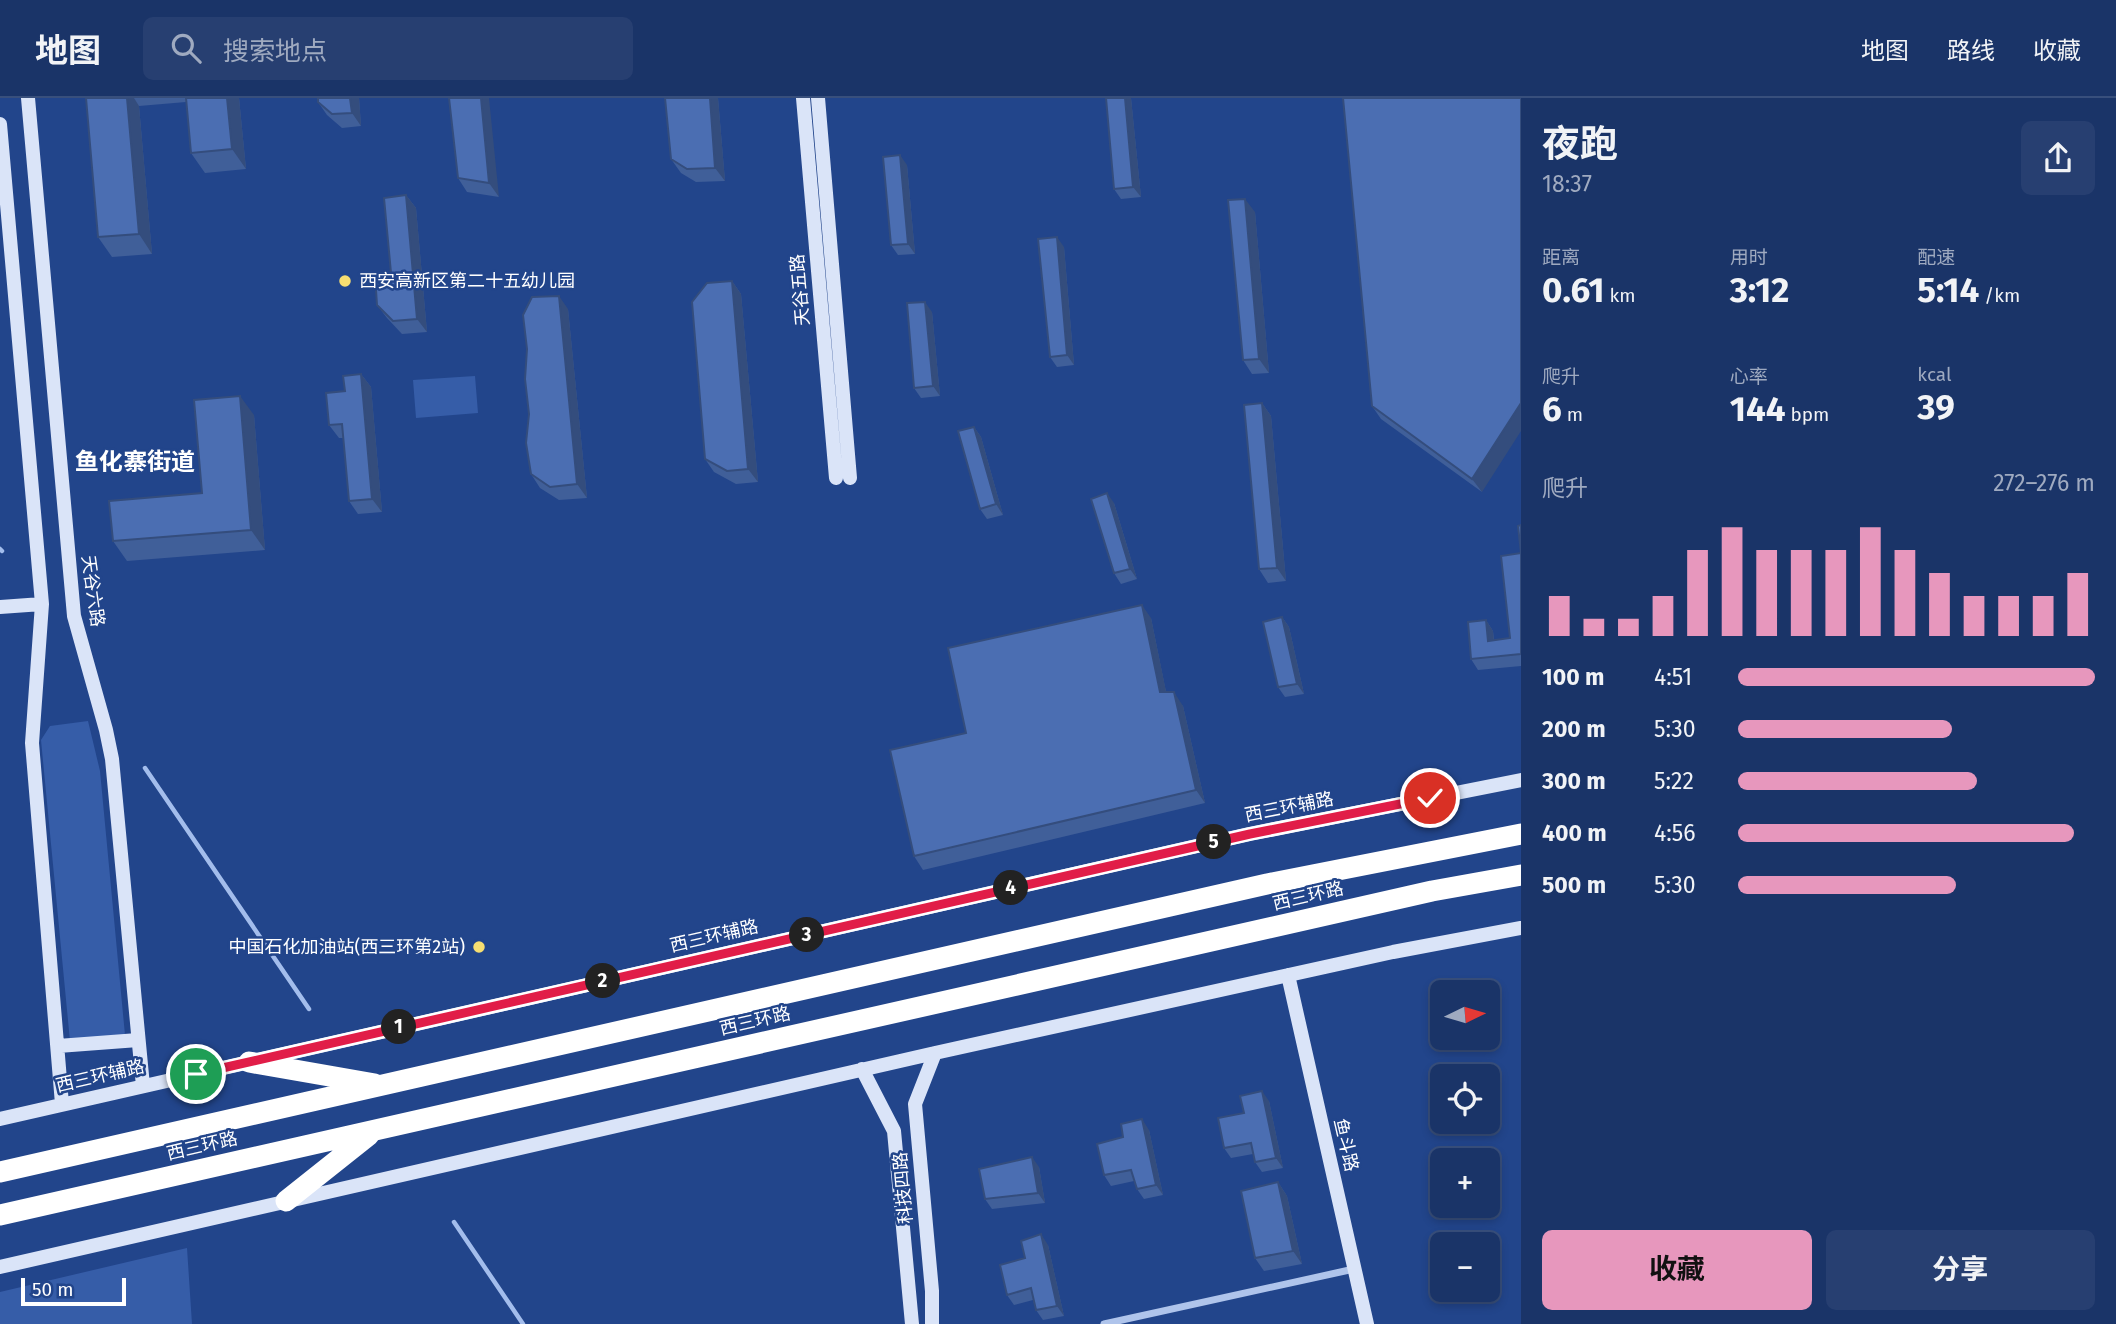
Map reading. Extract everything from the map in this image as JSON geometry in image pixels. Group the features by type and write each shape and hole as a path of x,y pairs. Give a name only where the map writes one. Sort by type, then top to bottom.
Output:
{"highway":[{"name":"西三环路","path":"0,1172 1267,884 1521,834"},
{"name":"西三环路","path":"0,1215 1432,891 1521,875"},
{"path":"249,1062 384,1086"},
{"path":"286,1201 375,1130"}],"main road":[{"name":"天谷六路","path":"28,98 74,616 112,759 143,1086"},
{"name":"天谷五路","path":"803,98 843,478 818,98"},
{"path":"0,124 42,604 32,743 62,1104"},
{"path":"0,607 42,604"},
{"name":"西三环辅路","path":"0,1119 1250,834 1521,780"},
{"path":"0,1267 862,1069 1393,952 1521,928"},
{"name":"鱼斗路","path":"1288,975 1367,1324"},
{"path":"58,1046 138,1040"},
{"name":"科技四路","path":"932,1324 932,1291 915,1104 934,1053"},
{"name":"科技四路","path":"862,1069 894,1131 912,1324"}],"street":[{"path":"1104,1324 1355,1269"}],"shaded area":[{"path":"475,376 478,413 416,418 413,380"},
{"path":"88,721 100,771 125,1035 70,1041 41,740 50,726"},
{"path":"187,1248 192,1324 0,1324 0,1292"}],"building":[{"path":"86,98 127,98 139,234 98,237"},
{"path":"186,98 227,98 232,149 191,153"},
{"path":"318,98 350,98 352,113 332,114 318,102"},
{"path":"449,98 481,98 489,183 458,178"},
{"path":"665,98 710,98 715,168 687,169 671,159"},
{"path":"1106,98 1125,98 1133,187 1114,189"},
{"path":"1343,98 1521,98 1521,403 1472,479 1372,406"},
{"path":"900,155 908,244 891,245 883,157"},
{"path":"406,195 417,319 393,321 377,305 375,275 391,273 384,198"},
{"path":"1245,199 1259,359 1243,360 1228,200"},
{"path":"1057,237 1067,355 1050,357 1038,239"},
{"path":"732,281 748,469 727,471 705,459 692,302 707,283"},
{"path":"559,296 577,484 550,487 531,474 526,443 529,414 523,315 532,297"},
{"path":"925,302 933,386 914,388 907,303"},
{"path":"361,374 372,499 349,501 342,424 329,425 326,393 345,391 343,376"},
{"path":"240,396 251,530 113,541 109,501 202,493 194,400"},
{"path":"1262,403 1277,568 1259,569 1244,405"},
{"path":"974,427 996,504 980,509 958,431"},
{"path":"1107,493 1130,569 1114,573 1091,499"},
{"path":"1521,525 1521,553 1518,526"},
{"path":"1521,553 1521,654 1471,659 1468,622 1486,620 1488,641 1510,638 1501,556"},
{"path":"1142,605 1160,692 1174,692 1196,790 914,856 890,750 966,733 948,648"},
{"path":"1282,617 1297,684 1278,687 1263,622"},
{"path":"1262,1091 1276,1158 1255,1162 1251,1143 1224,1148 1218,1118 1244,1113 1240,1096"},
{"path":"1142,1119 1156,1185 1137,1189 1131,1170 1104,1175 1097,1144 1123,1137 1121,1124"},
{"path":"1032,1157 1038,1193 985,1199 979,1169"},
{"path":"1278,1182 1293,1251 1255,1258 1241,1191"},
{"path":"1041,1234 1057,1306 1036,1310 1031,1288 1007,1295 1000,1265 1025,1258 1021,1241"}],"waterway":[{"path":"145,768 309,1009"},
{"path":"454,1222 523,1324"}],"place":[{"name":"西安高新区第二十五幼儿园","path":"345,281"},
{"name":"中国石化加油站(西三环第2站)","path":"479,947"}],"district":[{"name":"鱼化寨街道","path":"135,462"}],"route":[{"path":"196,1074 1250,834 1430,798"}]}
